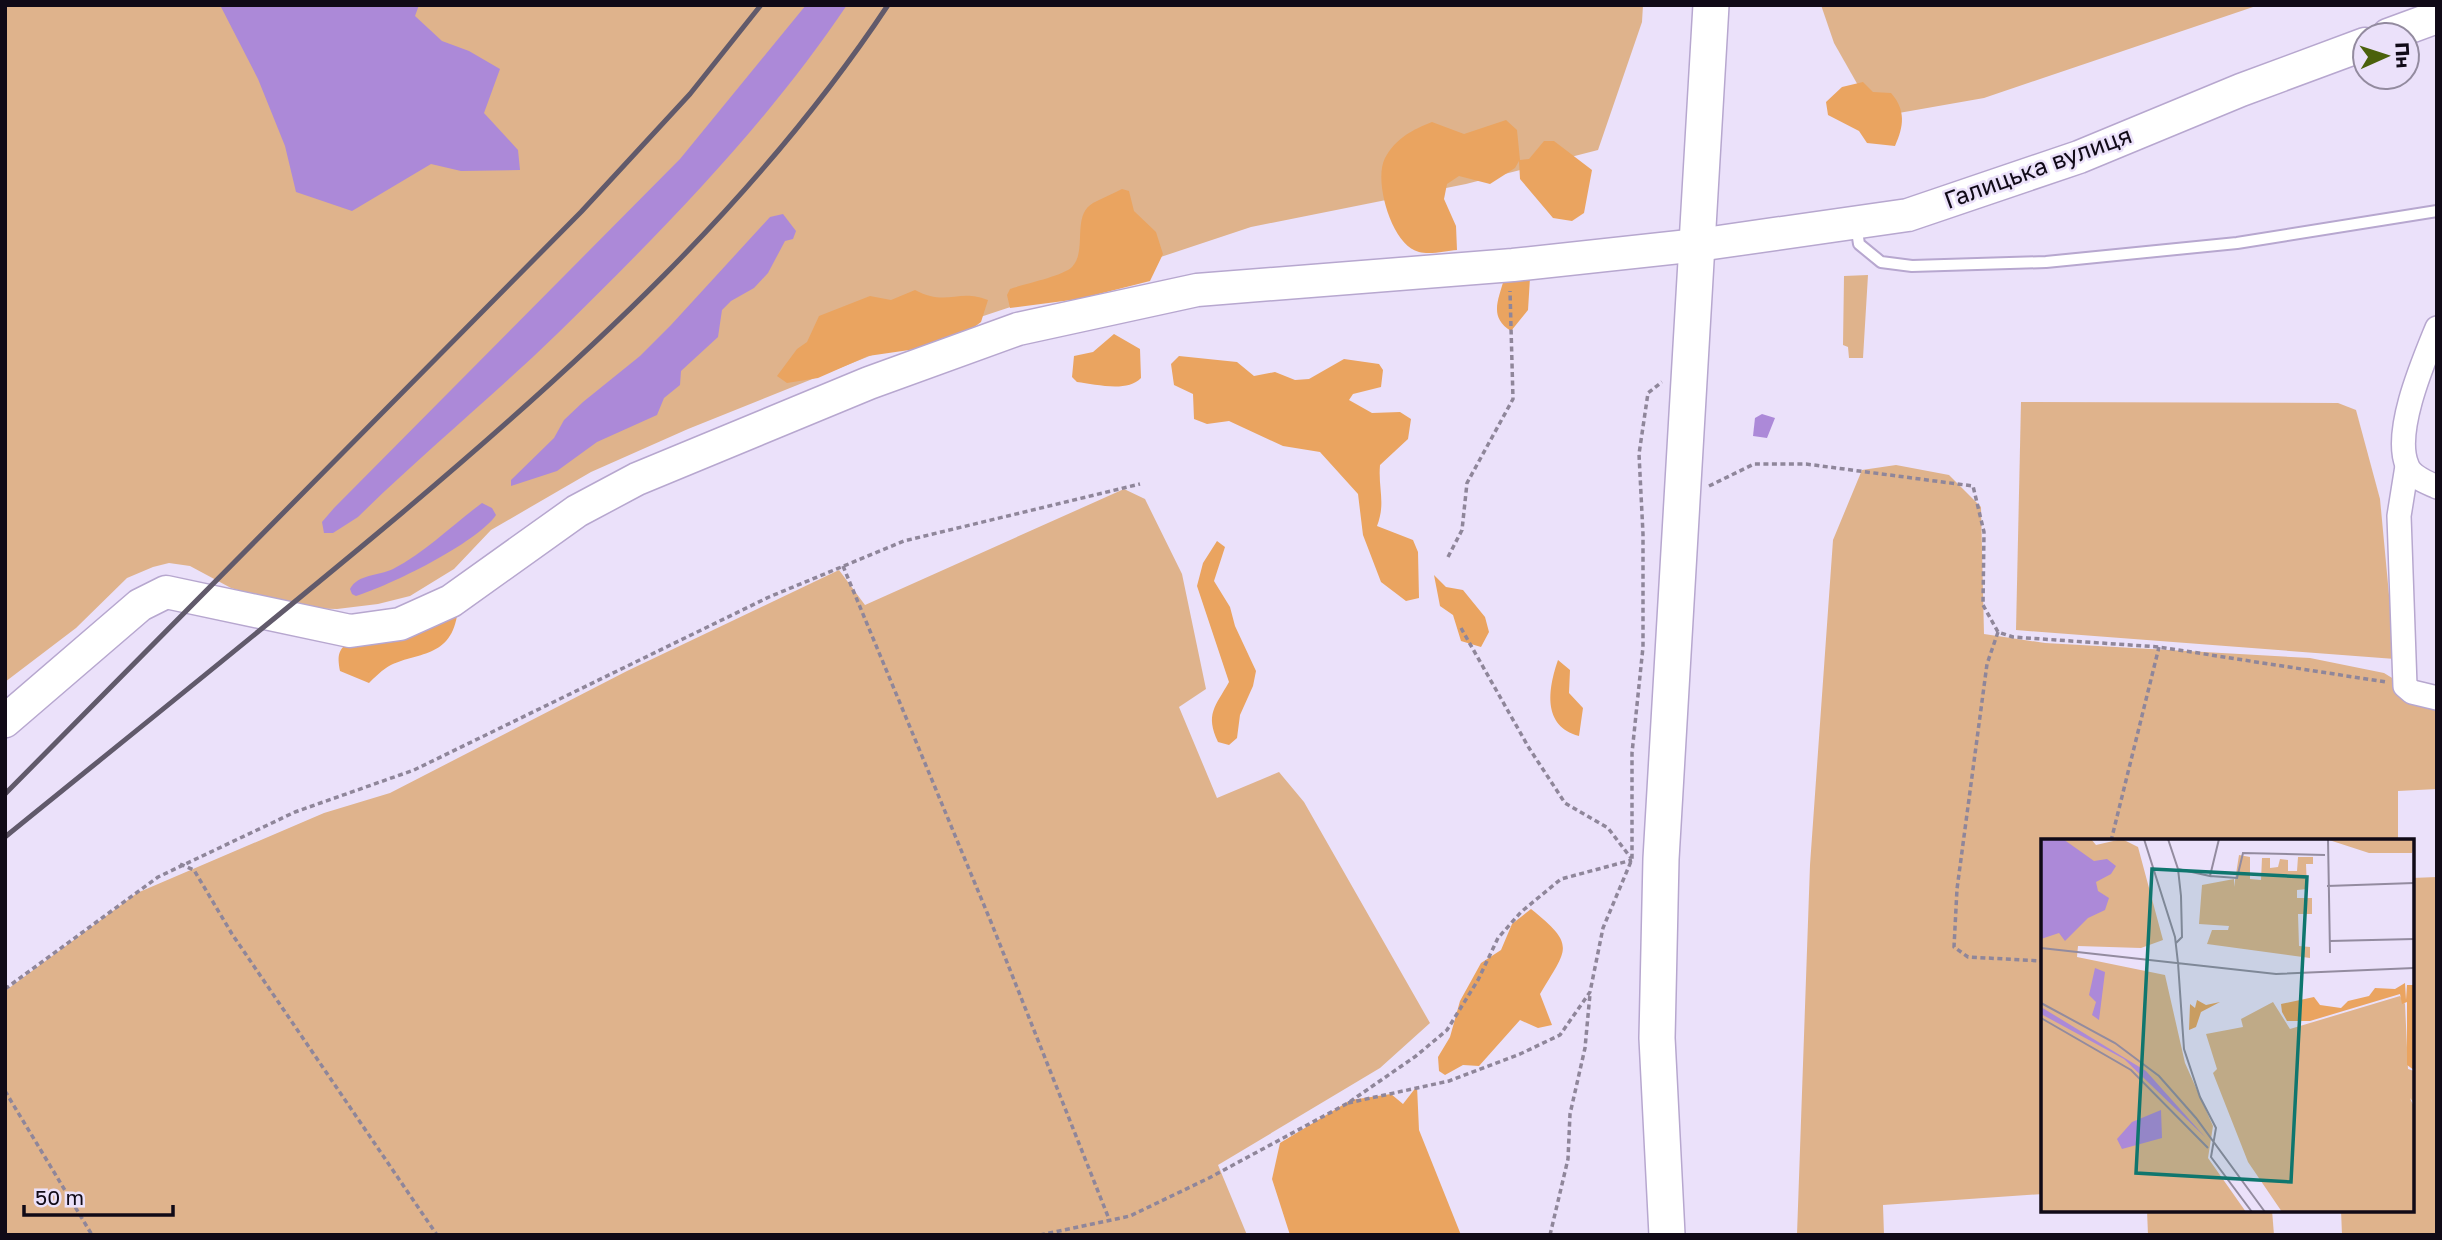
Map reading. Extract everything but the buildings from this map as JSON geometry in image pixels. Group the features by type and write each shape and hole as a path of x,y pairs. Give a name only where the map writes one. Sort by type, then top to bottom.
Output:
{"main road":[{"path":"1667,1235 1646,859 1683,483 1711,5"}],"street":[{"name":"Галицька вулиця","path":"5,721 140,604 166,592 350,631 400,624 451,601 577,511 637,479 869,383 1018,329 1196,290 1513,265 1698,246 1856,225 1908,215 2079,157 2241,90 2351,49"},
{"path":"2437,327 2410,407 2404,438 2407,466 2399,516 2405,686 2412,692 2437,698"},
{"path":"2407,466 2420,480 2437,487"}],"lane":[{"path":"1856,225 1859,244 1881,262 1958,266 2046,262 2237,243 2437,211"}],"path":[{"path":"1448,557 1462,530 1467,483 1513,400 1509,298 1513,265"},
{"path":"1550,1235 1568,1159 1570,1114 1585,1048 1590,992 1603,928 1646,859 1632,753 1643,646 1643,534 1639,454 1648,393 1690,360"},
{"path":"1683,483 1709,486 1754,464 1806,464 1973,486 1984,532 1983,605 1998,632 2012,637 2159,647 2405,686"},
{"path":"5,989 180,864 295,812 414,770 769,597 904,541 1140,484"},
{"path":"843,566 991,922 1109,1220"},
{"path":"1461,628 1529,748 1565,803 1608,828 1646,859"},
{"path":"1998,632 1987,664 1983,691 1957,889 1954,947 1968,957 2041,961"},
{"path":"2111,839 2159,647"},
{"path":"1040,1235 1130,1216 1348,1103 1416,1056 1447,1030 1478,980 1499,938 1521,912 1561,879 1646,859"},
{"path":"180,864 194,870 232,934 437,1235"},
{"path":"1348,1103 1449,1081 1520,1054 1560,1035 1590,992"},
{"path":"5,1091 92,1235"}],"shaded area":[{"path":"5,5 1643,5 1642,22 1598,150 1466,184 1251,227 902,343 688,429 591,472 491,530 454,569 410,596 378,604 337,609 301,608 231,588 190,566 169,563 153,567 127,578 76,628 5,682"},
{"path":"220,5 419,5 415,16 442,41 469,51 500,69 484,113 518,150 520,170 461,171 431,164 352,211 296,192 285,146 258,79"},
{"path":"806,5 847,5 782,94 710,177 635,257 557,334 358,517 333,533 324,533 322,522 334,508 680,159"},
{"path":"1821,5 2259,5 1984,98 1876,117 1834,43"},
{"path":"1863,82 1873,92 1891,93 1896,99 1902,125 1895,146 1867,143 1859,131 1828,115 1826,102 1842,87"},
{"path":"1506,120 1517,130 1520,160 1529,159 1544,141 1554,141 1592,170 1584,213 1572,221 1553,218 1520,179 1519,161 1515,168 1490,184 1459,176 1447,184 1444,199 1456,226 1457,250 1428,253 1409,247 1393,226 1383,196 1382,168 1389,151 1405,136 1432,122 1464,134"},
{"path":"1122,189 1129,191 1134,211 1156,232 1163,254 1150,281 1079,299 1010,308 1007,295 1010,289 1052,277 1072,267 1079,252 1081,224 1086,209"},
{"path":"783,214 796,231 793,239 785,241 768,273 754,288 731,301 722,310 718,337 681,371 680,385 664,398 657,415 597,442 557,471 511,486 511,480 554,438 564,420 640,356 770,217"},
{"path":"1868,275 1863,358 1849,358 1848,347 1843,345 1844,276"},
{"path":"1530,278 1528,310 1511,331 1500,320 1497,308 1504,279"},
{"path":"915,290 936,297 968,296 988,300 981,322 969,331 923,348 868,356 818,378 787,383 777,376 797,349 807,342 819,316 870,296 891,300"},
{"path":"1114,334 1140,349 1141,378 1135,383 1119,386 1077,382 1072,377 1074,356 1093,352"},
{"path":"1179,356 1237,362 1254,376 1275,372 1295,380 1309,379 1344,359 1379,364 1383,370 1381,387 1353,394 1349,400 1372,413 1400,412 1411,419 1408,439 1380,465 1381,503 1377,526 1413,540 1418,552 1419,598 1406,601 1381,582 1363,535 1358,494 1320,452 1283,446 1229,421 1207,424 1194,419 1193,394 1174,385 1171,364"},
{"path":"2021,402 2338,403 2356,410 2380,499 2395,659 2016,630"},
{"path":"1762,414 1775,418 1767,438 1753,436 1755,418"},
{"path":"1896,465 1949,475 1981,507 1984,634 2045,643 2310,658 2384,673 2415,692 2437,692 2437,789 2398,791 2398,839 2041,839 2041,1194 1883,1205 1884,1235 1797,1235 1810,865 1833,540 1862,470"},
{"path":"1124,489 1145,499 1182,574 1206,689 1179,707 1217,798 1279,772 1304,802 1430,1023 1380,1068 1218,1165 1247,1235 5,1235 5,991 137,893 324,813 390,793 627,671 839,570 865,605"},
{"path":"482,503 492,508 496,515 471,538 410,573 371,591 356,596 352,594 350,589 358,581 405,562"},
{"path":"1217,541 1225,547 1214,581 1230,607 1235,626 1256,671 1253,686 1240,715 1237,738 1229,745 1218,742 1212,724 1213,711 1229,682 1197,586 1203,563"},
{"path":"1434,575 1446,587 1463,590 1485,617 1489,632 1481,647 1461,641 1453,615 1440,606"},
{"path":"454,612 457,616 453,630 438,648 386,668 369,683 340,671 340,652 353,639"},
{"path":"1558,660 1570,670 1569,693 1583,708 1579,736 1567,731 1553,715 1550,694"},
{"path":"2437,877 2437,1235 2342,1235 2341,1212 2414,1212 2414,878"},
{"path":"1531,909 1556,931 1563,948 1556,967 1540,994 1552,1025 1538,1028 1520,1020 1479,1066 1463,1065 1445,1075 1439,1071 1438,1057 1450,1037 1460,1001 1481,963 1501,950 1512,924"},
{"path":"1417,1086 1419,1130 1461,1235 1290,1235 1272,1179 1280,1143 1351,1100 1391,1094 1403,1104"},
{"path":"2147,1212 2272,1212 2274,1235 2148,1235"}],"railway":[{"path":"5,794 581,212 690,94 761,5"},
{"path":"5,837 403,512 601,337 725,212 783,146 888,5"}]}
